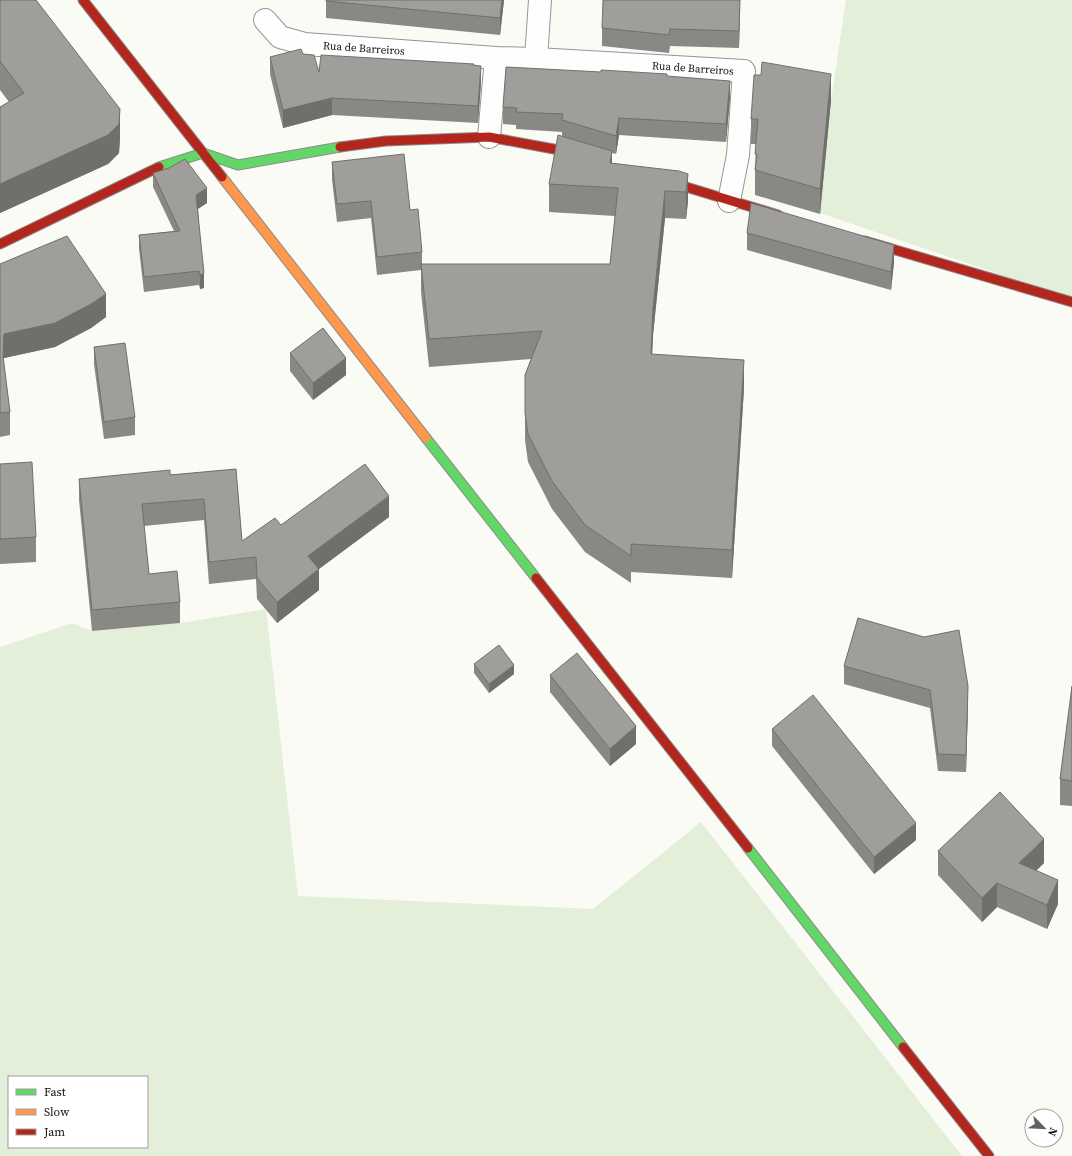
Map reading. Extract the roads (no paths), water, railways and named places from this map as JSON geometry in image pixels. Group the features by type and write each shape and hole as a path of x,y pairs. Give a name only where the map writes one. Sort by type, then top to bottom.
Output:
{"main road":[{"path":"83,0 988,1156"},
{"path":"0,244 154,169 203,153 238,165 335,147 386,141 489,137 559,150 597,160"},
{"path":"649,176 790,219"},
{"path":"859,239 1072,302"}],"street":[{"path":"536,59 540,0"},
{"name":"Rua de Barreiros","path":"265,20 280,37 305,44 496,58 536,59 744,72 738,155 729,201"},
{"path":"489,137 496,58"}]}
